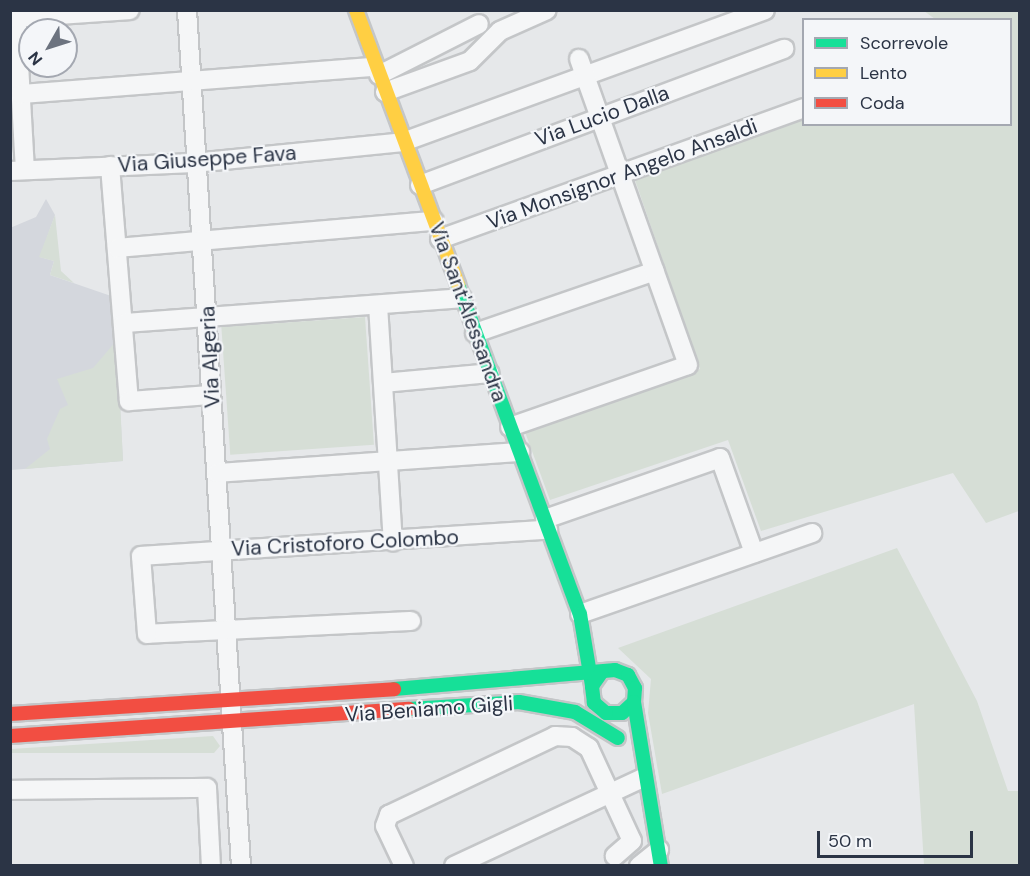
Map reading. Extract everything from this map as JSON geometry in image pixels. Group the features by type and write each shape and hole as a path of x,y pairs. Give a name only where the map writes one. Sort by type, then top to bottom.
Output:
{"street":[{"path":"18,171 21,94 16,14 130,10"},
{"name":"Via Algeria","path":"186,10 194,163 209,315 211,395 224,550 225,630 242,866"},
{"name":"Via Sant'Alessandra","path":"356,10 403,142 580,614 597,647"},
{"path":"21,94 190,80 380,78 470,61 500,31 547,10"},
{"name":"Via Giuseppe Fava","path":"18,171 194,163 403,142 586,78 765,10"},
{"path":"380,78 479,24"},
{"name":"Via Lucio Dalla","path":"420,185 784,49"},
{"path":"510,427 688,365 579,59"},
{"name":"Via Monsignor Angelo Ansaldi","path":"440,239 802,109"},
{"path":"110,166 129,400 211,395"},
{"path":"117,248 201,239 434,221"},
{"path":"476,333 655,271"},
{"path":"124,323 462,298"},
{"path":"378,305 393,542"},
{"path":"383,383 490,373"},
{"path":"217,473 520,452"},
{"name":"Via Cristoforo Colombo","path":"225,630 147,634 141,556 393,542 547,525 720,458 754,553"},
{"path":"580,614 812,533"},
{"path":"225,630 411,621"},
{"path":"597,647 622,671 635,688 634,702 643,778 660,858 639,866"},
{"path":"564,678 597,647"},
{"path":"597,647 594,682 599,710 643,778"},
{"path":"519,702 594,682 622,671"},
{"name":"Via Beniamo Gigli","path":"10,714 231,703 564,678 594,682"},
{"name":"Via Beniamo Gigli","path":"10,736 519,702 575,712 618,738"},
{"path":"599,710 622,713 634,702"},
{"path":"404,866 385,826 390,815 555,736 572,737 589,748 632,841 615,856"},
{"path":"454,866 643,778"},
{"path":"10,790 207,788 211,866"}],"shaded area":[{"path":"924,11 1019,11 1019,511 986,523 953,473 761,531 728,440 550,500 525,432 700,369 635,180 802,118 802,126 1012,126 1012,18 934,18"},
{"path":"46,199 55,215 40,257 54,261 50,275 114,297 123,461 11,470 10,228 36,217"},
{"path":"55,215 61,271 74,283 50,275 54,261 39,257"},
{"path":"365,317 374,445 230,455 221,327"},
{"path":"117,340 123,461 25,469 50,449 47,439 60,409 68,405 57,379 93,368"},
{"path":"897,548 977,701 1008,791 1019,791 1019,865 924,865 914,704 662,794 648,713 651,679 618,648"},
{"path":"213,736 220,746 214,753 11,753 11,749"}],"traffic: fast":[{"path":"458,285 580,614 592,686"},
{"path":"394,689 615,670 628,675 635,688 634,702 622,713 606,713 594,703 592,686 601,673"},
{"path":"409,709 519,702 575,712 618,738"},
{"path":"634,702 661,866"}],"traffic: slow":[{"path":"356,10 458,285"}],"traffic: jam":[{"path":"10,714 394,689"},
{"path":"10,736 409,709"}]}
